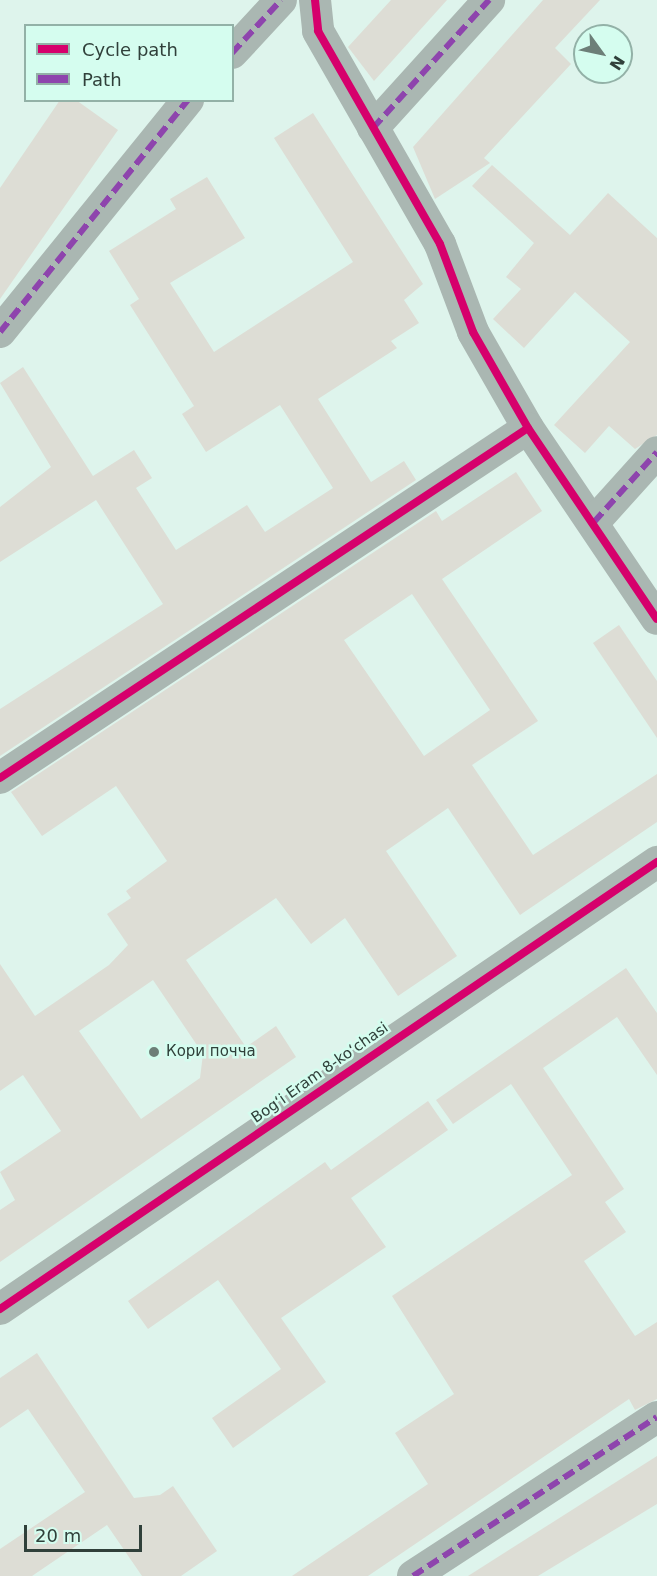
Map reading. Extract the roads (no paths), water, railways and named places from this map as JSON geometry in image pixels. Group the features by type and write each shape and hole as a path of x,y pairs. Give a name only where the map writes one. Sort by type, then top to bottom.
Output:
{"street":[{"path":"234,51 281,0"},
{"path":"315,0 318,31 440,243 473,332 528,428 594,522 657,619"},
{"path":"373,128 489,0"},
{"path":"0,332 186,102"},
{"path":"0,778 528,428"},
{"path":"594,522 657,452"},
{"name":"Bogʻi Eram 8-koʻchasi","path":"0,1309 657,862"},
{"path":"413,1576 657,1417"}],"place":[{"name":"Кори почча","path":"154,1052"}]}
